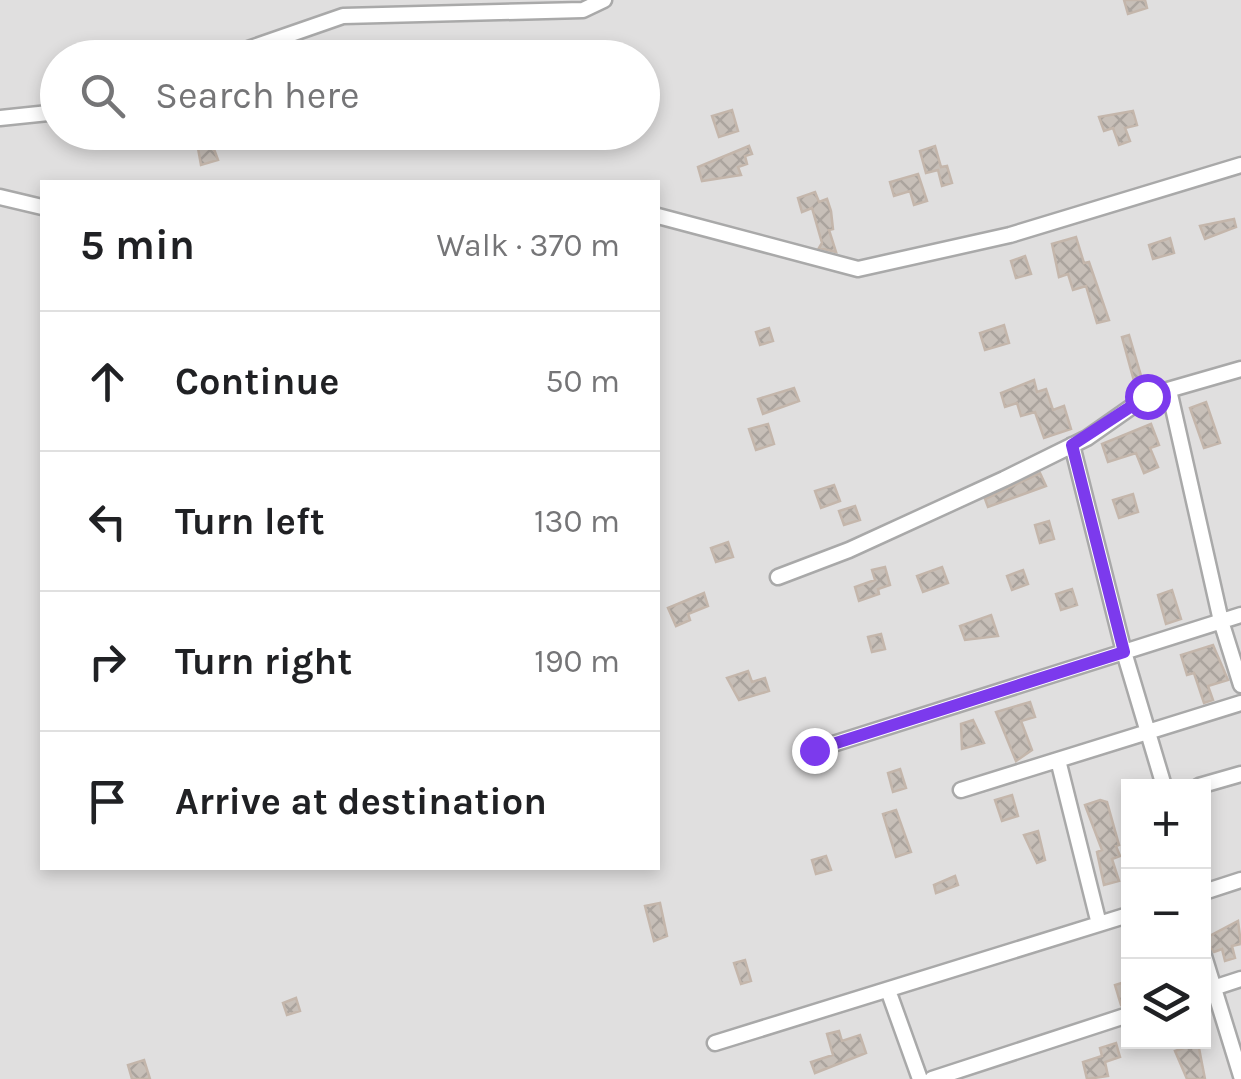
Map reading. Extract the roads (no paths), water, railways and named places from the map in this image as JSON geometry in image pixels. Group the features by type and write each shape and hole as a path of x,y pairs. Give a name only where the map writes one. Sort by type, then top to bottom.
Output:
{"street":[{"path":"274,40 344,16 583,10 604,0"},
{"path":"0,118 40,114"},
{"path":"660,217 858,268 1010,235 1241,165"},
{"path":"0,197 40,207"},
{"path":"778,577 849,550 1072,445 1147,396 1241,369"},
{"path":"1169,390 1222,621 1241,686"},
{"path":"1072,445 1124,652 1162,779"},
{"path":"814,750 1241,615"},
{"path":"961,790 1241,703"},
{"path":"1058,760 1098,924"},
{"path":"1211,783 1241,774"},
{"path":"1211,890 1241,880"},
{"path":"715,1043 1121,917"},
{"path":"1211,988 1241,979"},
{"path":"888,990 920,1079"},
{"path":"1211,997 1241,1076"},
{"path":"932,1079 1121,1018"}]}
